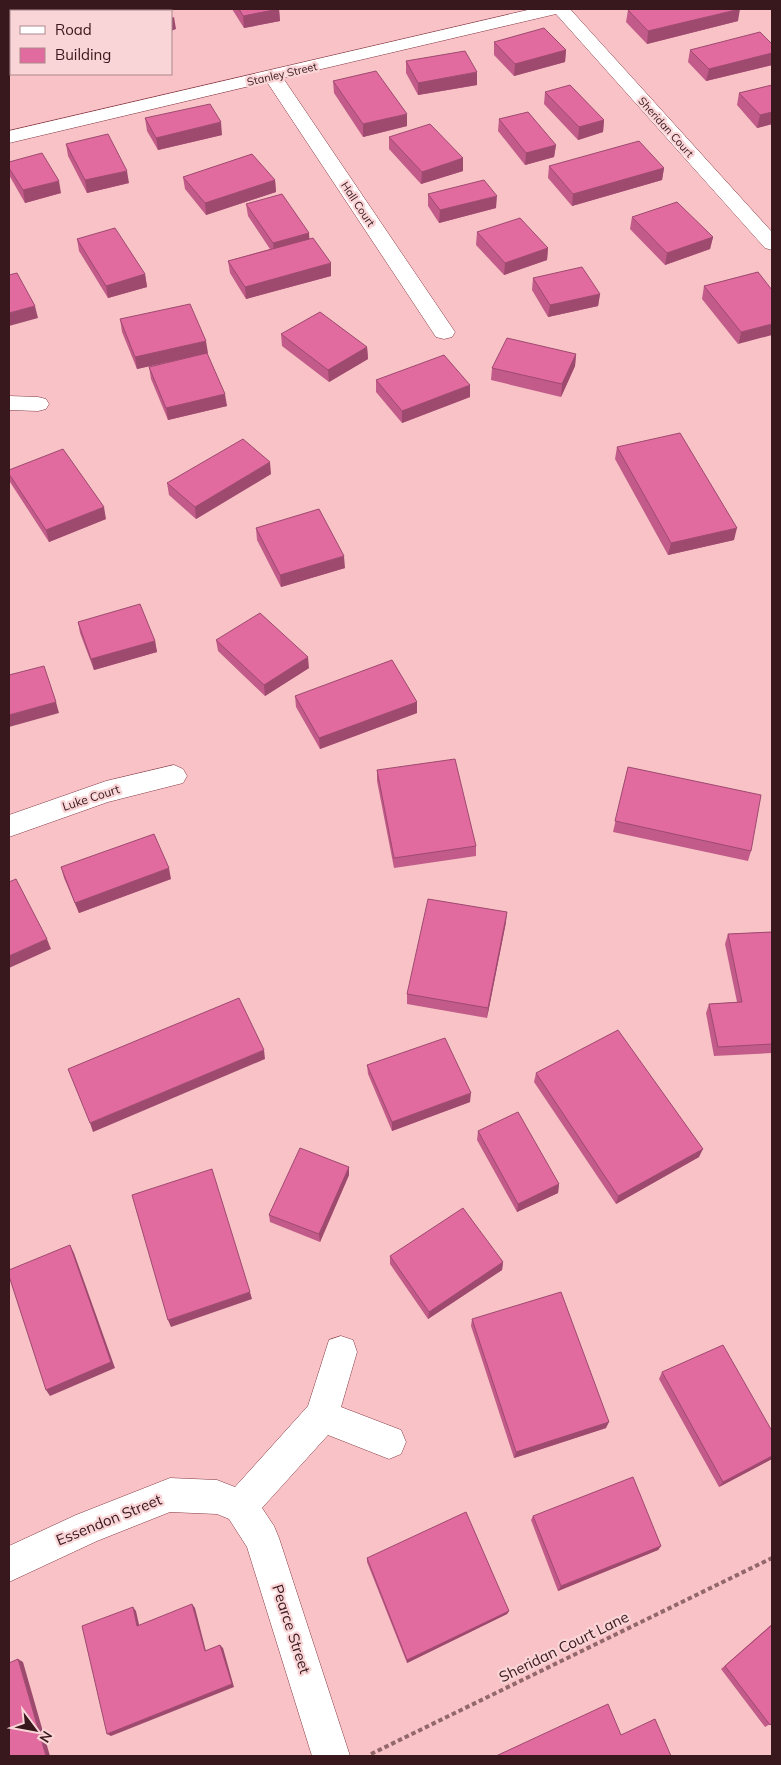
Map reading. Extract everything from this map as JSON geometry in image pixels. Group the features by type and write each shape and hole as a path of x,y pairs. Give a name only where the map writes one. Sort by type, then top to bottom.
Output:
{"street":[{"name":"Stanley Street","path":"9,137 554,9"},
{"name":"Sheridan Court","path":"561,9 772,244"},
{"name":"Hall Court","path":"272,76 444,332"},
{"path":"9,402 38,404"},
{"name":"Luke Court","path":"9,826 106,792 174,776"},
{"path":"241,1506 322,1416 341,1352"},
{"path":"322,1416 389,1442"},
{"name":"Essendon Street","path":"9,1564 88,1527 170,1495 217,1497 241,1506"},
{"name":"Pearce Street","path":"241,1506 262,1538 331,1756"}],"path":[{"name":"Sheridan Court Lane","path":"366,1756 772,1558"}],"building":[{"path":"167,9 168,10 108,10"},
{"path":"239,9 279,9 243,16"},
{"path":"740,9 648,31 628,10"},
{"path":"544,28 566,50 515,64 494,42"},
{"path":"760,32 772,44 772,53 709,69 690,50"},
{"path":"465,51 477,72 418,83 406,61"},
{"path":"376,71 407,114 363,124 333,81"},
{"path":"570,85 604,120 579,127 545,92"},
{"path":"772,85 772,112 760,115 739,93"},
{"path":"210,104 221,122 156,138 145,118"},
{"path":"528,112 556,145 526,153 499,119"},
{"path":"430,124 463,158 422,172 389,137"},
{"path":"108,134 127,171 85,180 66,144"},
{"path":"639,141 664,168 573,194 549,166"},
{"path":"42,153 59,181 23,190 9,168 9,162"},
{"path":"252,154 275,180 205,203 183,177"},
{"path":"484,180 497,196 440,210 428,194"},
{"path":"282,194 309,233 273,243 246,204"},
{"path":"677,202 713,237 667,253 632,217"},
{"path":"520,218 548,248 505,263 477,232"},
{"path":"115,228 145,274 106,286 77,239"},
{"path":"313,238 331,263 245,287 228,261"},
{"path":"582,267 600,294 550,305 533,278"},
{"path":"758,272 772,290 772,324 741,332 704,286"},
{"path":"17,273 35,306 9,313 9,275"},
{"path":"190,304 206,341 135,357 120,319"},
{"path":"320,312 367,347 328,370 281,334"},
{"path":"507,338 576,354 562,384 492,368"},
{"path":"207,353 225,394 166,408 149,367"},
{"path":"444,355 470,385 402,411 376,380"},
{"path":"680,433 737,528 671,543 617,447"},
{"path":"243,439 270,462 195,507 167,483"},
{"path":"63,449 104,507 46,530 9,474 9,470"},
{"path":"319,509 344,556 280,575 256,528"},
{"path":"140,604 155,641 91,659 78,622"},
{"path":"260,613 308,657 264,685 216,640"},
{"path":"392,660 417,702 319,738 295,696"},
{"path":"44,666 56,702 9,715 9,675"},
{"path":"455,759 476,846 394,858 377,770"},
{"path":"628,767 761,795 751,851 615,821"},
{"path":"154,834 169,868 75,903 61,867"},
{"path":"16,879 47,939 9,956 9,882"},
{"path":"428,899 507,912 488,1008 407,994"},
{"path":"772,932 772,1044 718,1047 709,1004 742,1002 728,934"},
{"path":"239,998 264,1050 90,1123 68,1069"},
{"path":"618,1030 703,1149 618,1196 536,1073"},
{"path":"445,1038 471,1093 392,1122 367,1065"},
{"path":"518,1112 559,1184 518,1204 478,1131"},
{"path":"300,1148 349,1167 319,1234 269,1215"},
{"path":"212,1169 250,1292 168,1320 132,1195"},
{"path":"463,1208 503,1262 429,1312 390,1256"},
{"path":"70,1245 111,1362 46,1390 9,1276 9,1270"},
{"path":"561,1292 609,1422 516,1452 472,1319"},
{"path":"723,1345 772,1431 772,1456 723,1482 662,1372"},
{"path":"633,1477 661,1546 561,1586 533,1516"},
{"path":"466,1512 509,1611 407,1660 367,1558"},
{"path":"192,1604 205,1651 220,1645 232,1684 107,1734 82,1626 133,1607 137,1626"},
{"path":"772,1625 772,1723 770,1725 725,1666"},
{"path":"18,1659 46,1756 9,1756 9,1663"},
{"path":"608,1704 621,1735 655,1719 671,1756 496,1756"}]}
